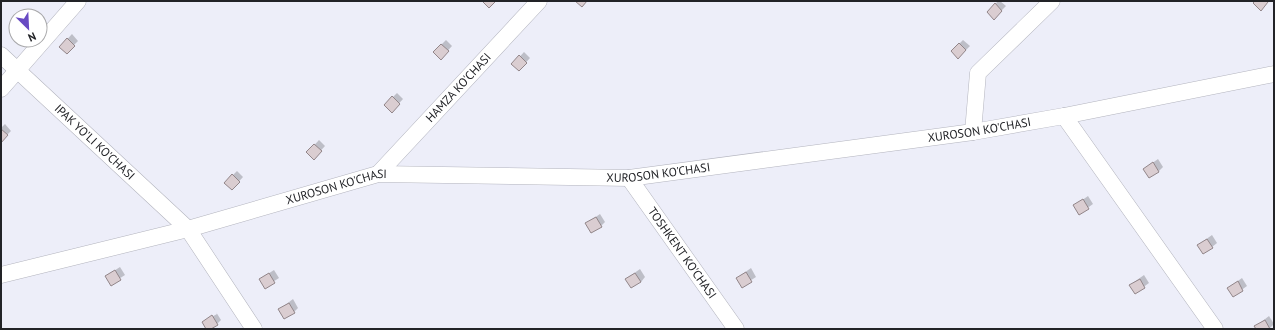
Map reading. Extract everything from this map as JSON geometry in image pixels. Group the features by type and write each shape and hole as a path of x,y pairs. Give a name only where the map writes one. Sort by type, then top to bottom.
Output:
{"street":[{"path":"1,89 78,1"},
{"name":"HAMZA KO'CHASI","path":"378,174 539,1"},
{"path":"973,132 978,73 1052,1"},
{"name":"IPAK YO'LI KO'CHASI","path":"1,55 188,229 254,329"},
{"name":"XUROSON KO'CHASI","path":"1,275 188,229 378,174 629,178 973,132 1064,116 1274,74"},
{"path":"1064,116 1215,329"},
{"name":"TOSHKENT KO'CHASI","path":"629,178 736,329"}],"building":[{"path":"482,1 496,1 489,8"},
{"path":"575,1 587,1 582,7"},
{"path":"1255,1 1268,2 1261,11 1253,3"},
{"path":"995,3 1002,11 994,20 987,12"},
{"path":"67,38 75,46 67,54 59,47"},
{"path":"959,43 966,50 958,59 951,51"},
{"path":"441,44 449,51 441,60 433,52"},
{"path":"519,55 527,63 519,71 511,64"},
{"path":"392,96 400,104 392,113 384,105"},
{"path":"1,129 8,135 1,143"},
{"path":"314,144 322,151 314,160 306,152"},
{"path":"1153,162 1159,172 1149,178 1143,169"},
{"path":"232,174 240,182 232,190 224,183"},
{"path":"1083,199 1089,209 1079,215 1073,205"},
{"path":"596,217 602,227 591,233 585,223"},
{"path":"1207,239 1213,248 1203,254 1197,245"},
{"path":"115,270 121,280 111,286 105,276"},
{"path":"746,272 752,282 742,288 736,278"},
{"path":"269,273 275,283 265,289 259,279"},
{"path":"635,273 641,282 631,288 625,279"},
{"path":"1140,279 1145,288 1135,294 1129,285"},
{"path":"1238,281 1243,291 1233,297 1227,288"},
{"path":"289,303 295,313 284,319 278,309"},
{"path":"212,315 218,325 211,329 206,329 202,322"},
{"path":"1265,320 1270,329 1256,329 1254,326"}]}
